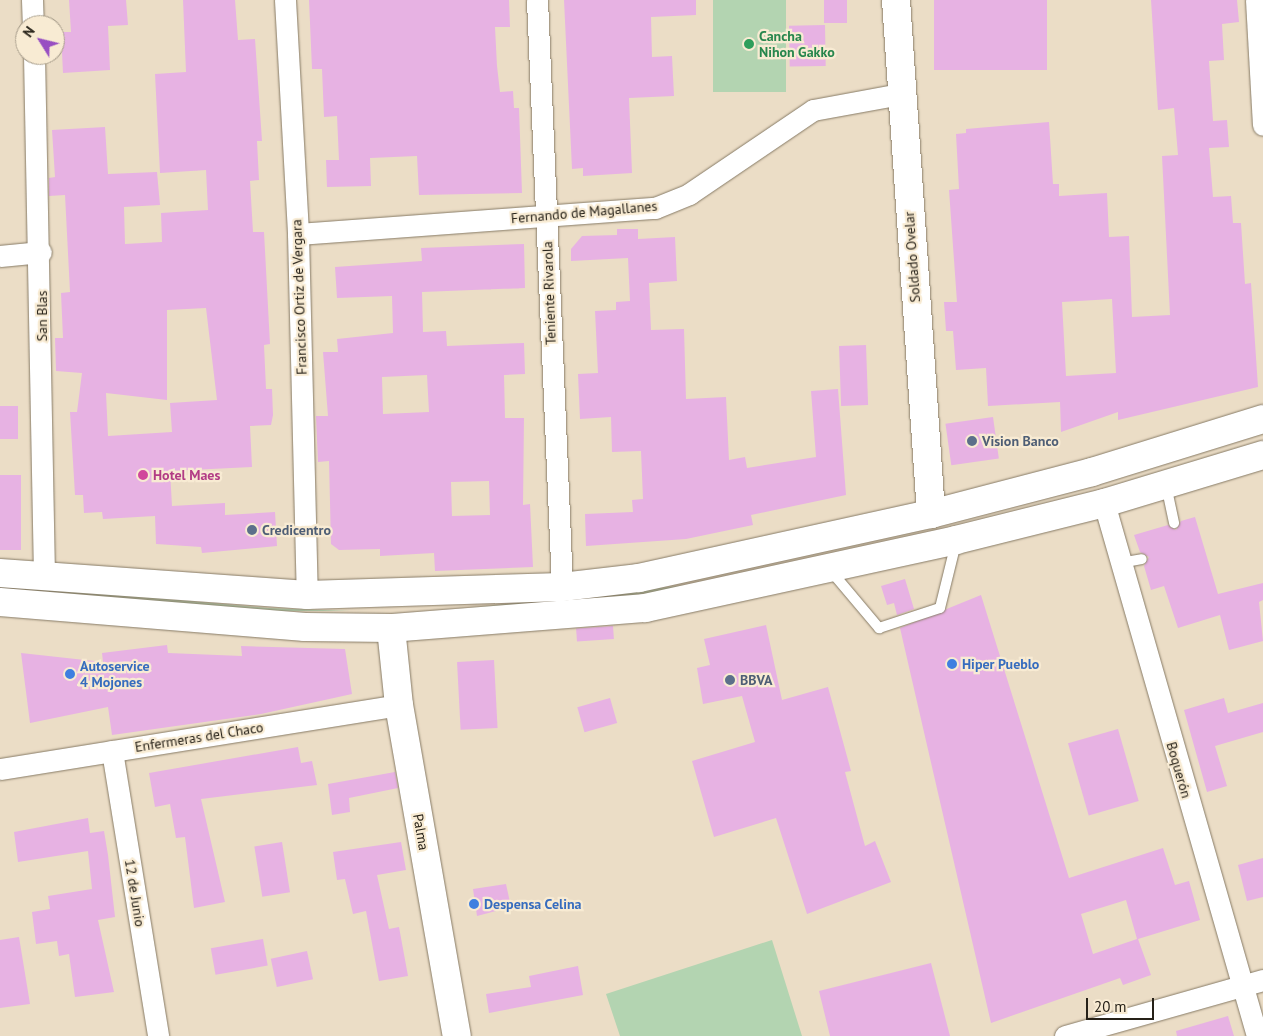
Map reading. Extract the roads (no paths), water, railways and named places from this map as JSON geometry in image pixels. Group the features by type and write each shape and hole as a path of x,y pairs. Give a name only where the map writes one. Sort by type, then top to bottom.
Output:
{"main road":[{"name":"Soldado Ovelar","path":"896,0 900,94 931,514 945,543"},
{"path":"0,573 307,595 562,587 711,565 931,514 1092,472 1263,419"},
{"path":"0,602 285,626 391,628 645,608 831,571 945,543 1104,503 1263,456"},
{"name":"Palma","path":"391,628 399,706 457,1036"}],"street":[{"path":"32,0 33,15"},
{"name":"Francisco Ortiz de Vergara","path":"285,0 298,234 307,595"},
{"name":"Teniente Rivarola","path":"537,0 562,587"},
{"path":"1256,0 1263,125"},
{"name":"San Blas","path":"34,65 41,252 44,577"},
{"name":"Fernando de Magallanes","path":"298,234 655,208 689,194 813,110 900,94"},
{"path":"0,256 41,252"},
{"name":"Boquerón","path":"1104,503 1240,985 1257,1036"},
{"name":"Enfermeras del Chaco","path":"0,769 399,706"},
{"name":"12 de Junio","path":"112,751 158,1036"},
{"path":"1065,1036 1263,980"}],"lane":[{"path":"1166,485 1174,523"},
{"path":"831,571 879,628 940,608 945,543"},
{"path":"1120,563 1142,559"}],"place":[{"name":"Cancha Nihon Gakko","path":"749,44"},
{"name":"Vision Banco","path":"972,441"},
{"name":"Hotel Maes","path":"143,475"},
{"name":"Credicentro","path":"252,530"},
{"name":"Hiper Pueblo","path":"952,664"},
{"name":"Autoservice 4 Mojones","path":"70,674"},
{"name":"BBVA","path":"730,680"},
{"name":"Despensa Celina","path":"474,904"}]}
